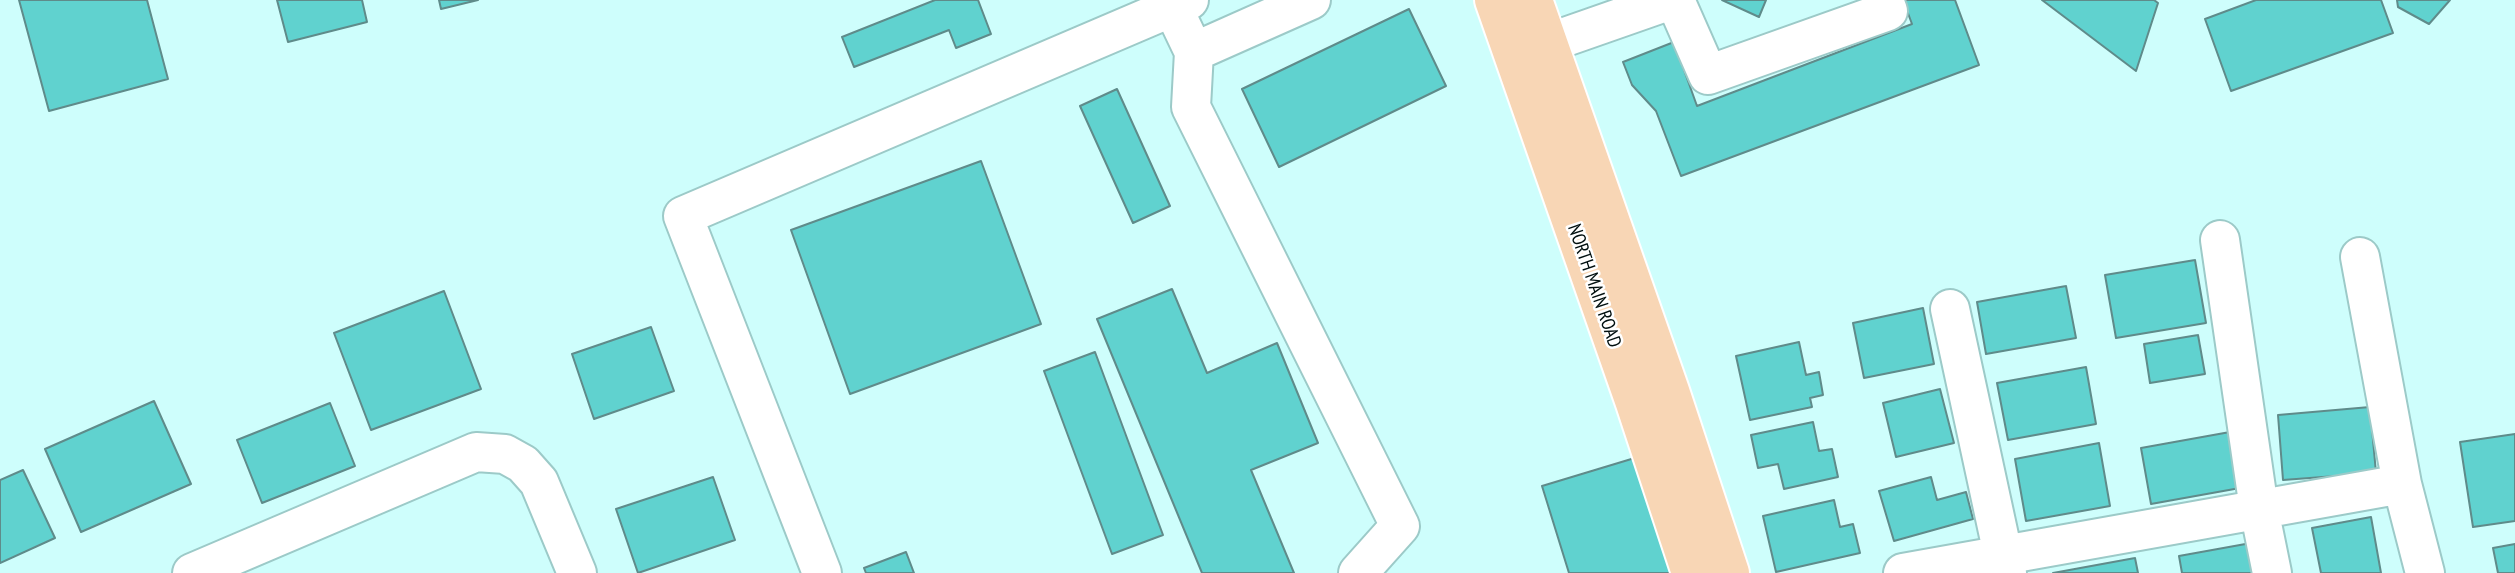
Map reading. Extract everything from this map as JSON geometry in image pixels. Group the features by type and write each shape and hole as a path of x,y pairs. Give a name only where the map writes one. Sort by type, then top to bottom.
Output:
{"main road":[{"name":"NORTH MAIN ROAD","path":"1494,0 1636,403 1691,573"},
{"name":"NORTH MAIN ROAD","path":"1533,0 1670,391 1730,573"}],"street":[{"path":"1194,52 1311,0"},
{"path":"1548,43 1673,0 1708,75 1888,11 1884,0"},
{"path":"821,573 683,216 1180,3 1194,52 1191,107 1400,526 1358,573"},
{"path":"2220,240 2259,509 2272,573"},
{"path":"2360,257 2402,484 2425,573"},
{"path":"1950,309 2006,564"},
{"path":"192,573 476,452 505,454 523,464 539,482 577,573"},
{"path":"1903,573 2006,564 2259,509 2402,484"}],"building":[{"path":"19,0 147,0 168,79 49,111"},
{"path":"277,0 362,0 367,22 288,42"},
{"path":"439,0 478,0 441,9"},
{"path":"935,0 978,0 991,34 956,48 949,30 854,67 842,37"},
{"path":"1722,0 1766,0 1759,17"},
{"path":"1903,0 1955,0 1979,65 1681,176 1656,111 1632,85 1623,62 1674,42 1697,106 1912,24"},
{"path":"2042,0 2154,0 2158,3 2136,71"},
{"path":"2256,0 2381,0 2393,33 2231,91 2205,19"},
{"path":"2397,0 2450,0 2429,24 2398,7"},
{"path":"1409,9 1446,86 1279,167 1242,89"},
{"path":"1117,89 1170,206 1133,223 1080,106"},
{"path":"981,161 1041,324 850,394 791,230"},
{"path":"2195,260 2206,323 2116,338 2105,275"},
{"path":"2066,286 2076,338 1986,354 1977,302"},
{"path":"1172,289 1207,373 1277,343 1318,443 1251,470 1294,573 1202,573 1097,319"},
{"path":"444,291 481,389 371,430 334,333"},
{"path":"1923,308 1934,364 1864,378 1853,323"},
{"path":"651,327 674,391 594,419 572,354"},
{"path":"2198,335 2205,374 2150,383 2144,344"},
{"path":"1799,342 1806,375 1819,372 1823,395 1810,398 1812,407 1750,420 1736,356"},
{"path":"1095,352 1163,535 1112,554 1044,371"},
{"path":"2086,367 2096,424 2008,440 1997,383"},
{"path":"1940,389 1954,443 1896,457 1883,403"},
{"path":"154,401 191,484 81,532 45,449"},
{"path":"330,403 355,466 262,503 237,440"},
{"path":"2370,407 2376,473 2283,480 2278,415"},
{"path":"1813,422 1819,451 1832,449 1838,477 1784,489 1778,464 1758,468 1751,435"},
{"path":"2230,432 2240,488 2151,504 2141,448"},
{"path":"2515,434 2515,521 2473,527 2460,442"},
{"path":"2099,443 2110,506 2026,521 2015,459"},
{"path":"1638,457 1673,573 1569,573 1542,486"},
{"path":"23,470 55,538 0,563 0,480"},
{"path":"713,477 735,540 638,573 616,509"},
{"path":"1931,477 1937,500 1966,492 1973,519 1894,541 1879,491"},
{"path":"1834,500 1840,527 1853,524 1860,553 1776,572 1763,516"},
{"path":"2371,517 2381,573 2321,573 2312,528"},
{"path":"2251,543 2257,573 2182,573 2179,556"},
{"path":"2515,544 2515,573 2498,573 2493,548"},
{"path":"906,552 914,573 866,573 864,568"},
{"path":"2135,558 2138,573 2053,573"}]}
